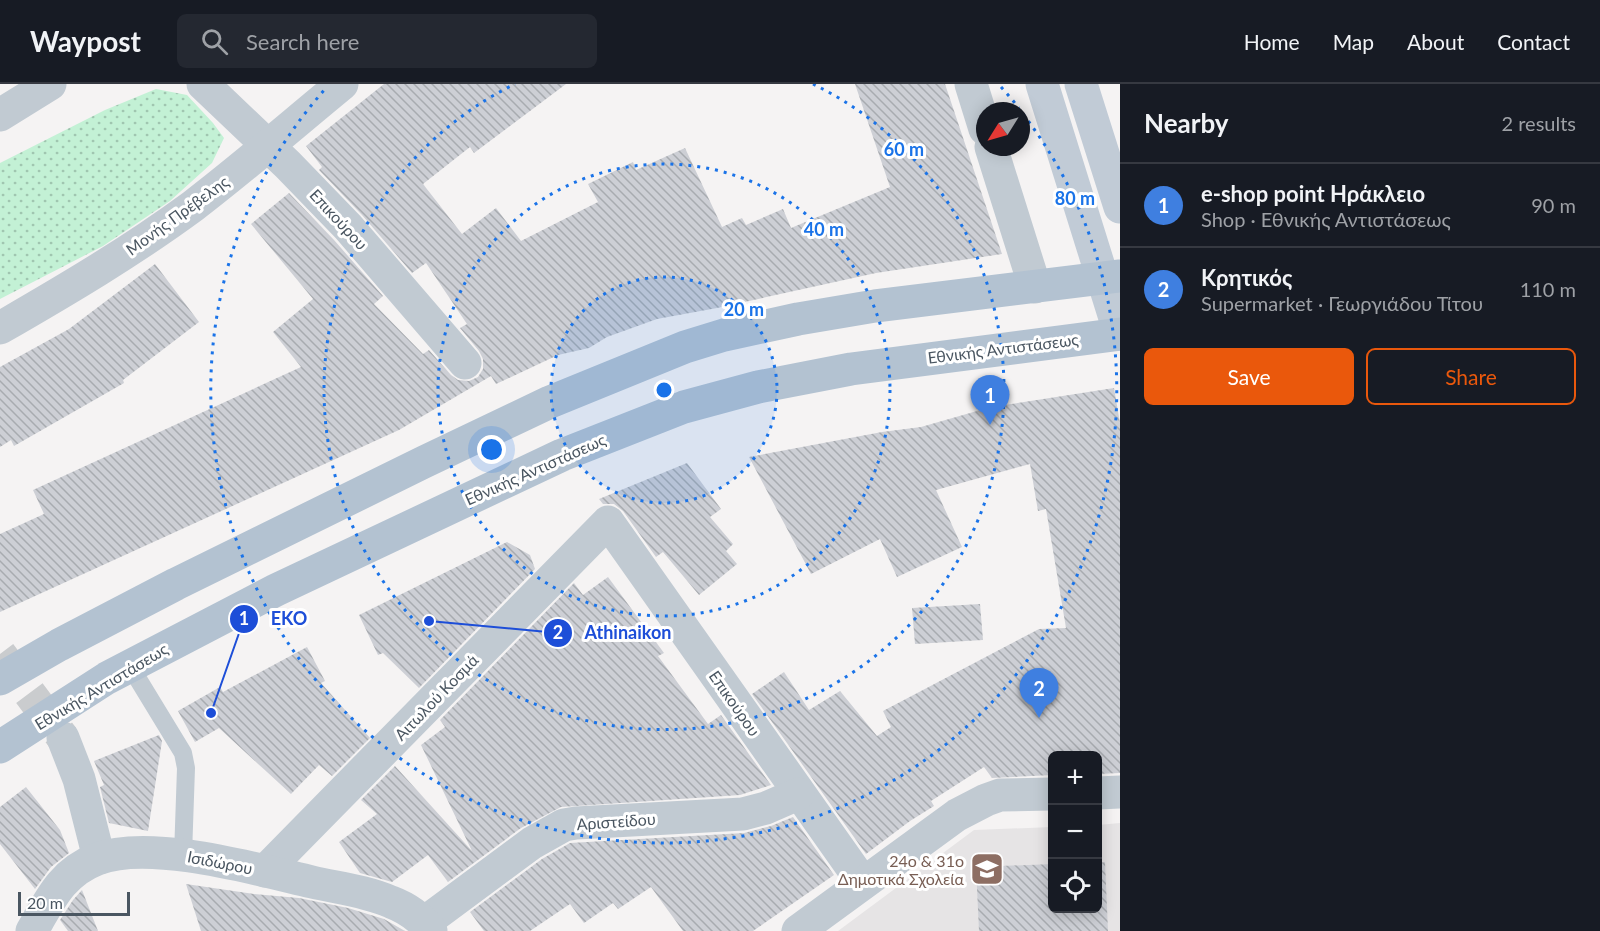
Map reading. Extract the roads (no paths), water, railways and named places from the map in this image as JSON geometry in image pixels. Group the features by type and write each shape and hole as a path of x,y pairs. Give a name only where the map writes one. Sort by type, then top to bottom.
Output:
{"main road":[{"path":"0,679 59,645 146,600 424,462 550,402 685,347 724,335 798,319 875,306 1111,277"},
{"name":"Εθνικής Αντιστάσεως","path":"0,747 87,690 276,590 561,455 684,407 758,387 851,369 1120,334"}],"street":[{"path":"0,116 51,84"},
{"name":"Επικούρου","path":"203,84 348,227 465,363"},
{"name":"Μονής Πρέβελης","path":"0,328 142,242 192,207 342,84"},
{"path":"971,84 977,102"},
{"path":"1042,84 1111,277 1120,334"},
{"path":"1081,84 1120,207"},
{"path":"994,156 1035,287"},
{"name":"Επικούρου","path":"608,522 863,883"},
{"name":"Αιτωλού Κοσμά","path":"265,871 608,522"},
{"path":"63,738 79,779 99,858"},
{"path":"1102,793 1120,792"},
{"name":"Αριστείδου","path":"428,927 532,843 564,825 743,814 766,808 798,794"},
{"path":"798,931 957,815 1000,795 1048,794"},
{"name":"Ισιδώρου","path":"32,931 58,885 80,866 99,858 126,852 183,855 381,898 406,909 428,927"}],"lane":[{"path":"130,666 183,753 186,768 183,855"}],"tunnel":[{"path":"0,654 63,738"}],"place":[{"name":"e-shop point Ηράκλειο","path":"990,425"},
{"name":"Athinaikon","path":"429,621"},
{"name":"EKO","path":"211,713"},
{"name":"Κρητικός","path":"1039,718"},
{"name":"24ο & 31ο Δημοτικά Σχολεία","path":"987,869"}]}
